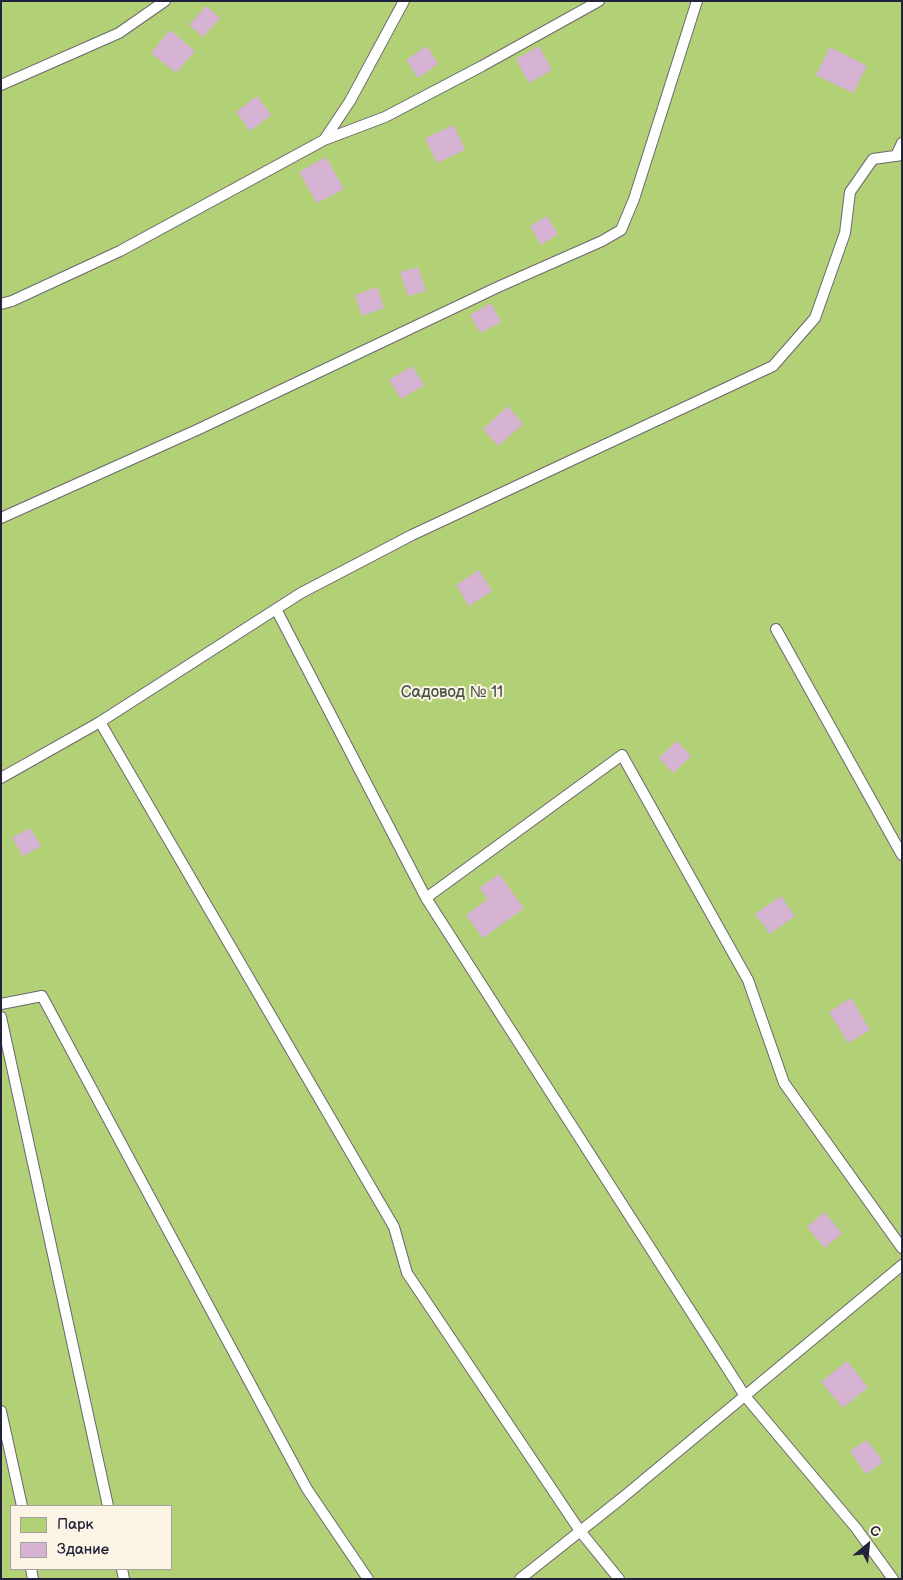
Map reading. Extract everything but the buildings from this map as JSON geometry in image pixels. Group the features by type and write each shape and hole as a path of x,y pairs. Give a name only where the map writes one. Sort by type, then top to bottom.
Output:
{"lane":[{"path":"1,84 119,33 165,1"},
{"path":"324,140 350,101 404,1"},
{"path":"1,304 12,301 120,251 324,140 385,117 599,1"},
{"path":"1,518 199,429 489,292 602,241 621,230 634,198 697,1"},
{"path":"1,778 100,722 301,593 412,536 774,366 815,318 845,233 850,192 873,159 899,155 902,143"},
{"path":"276,609 426,898 745,1396 856,1528 893,1579"},
{"path":"776,629 902,855"},
{"path":"100,722 394,1227 407,1273 580,1531 619,1579"},
{"path":"426,898 622,755 748,980 784,1083 902,1248"},
{"path":"1,1004 42,996 307,1489 368,1579"},
{"path":"1,1018 108,1505"},
{"path":"520,1579 745,1396 902,1265"},
{"path":"1,1411 22,1505"}],"green space":[{"name":"Садовод № 11","path":"1,1 902,1 902,1579 1,1579"}]}
